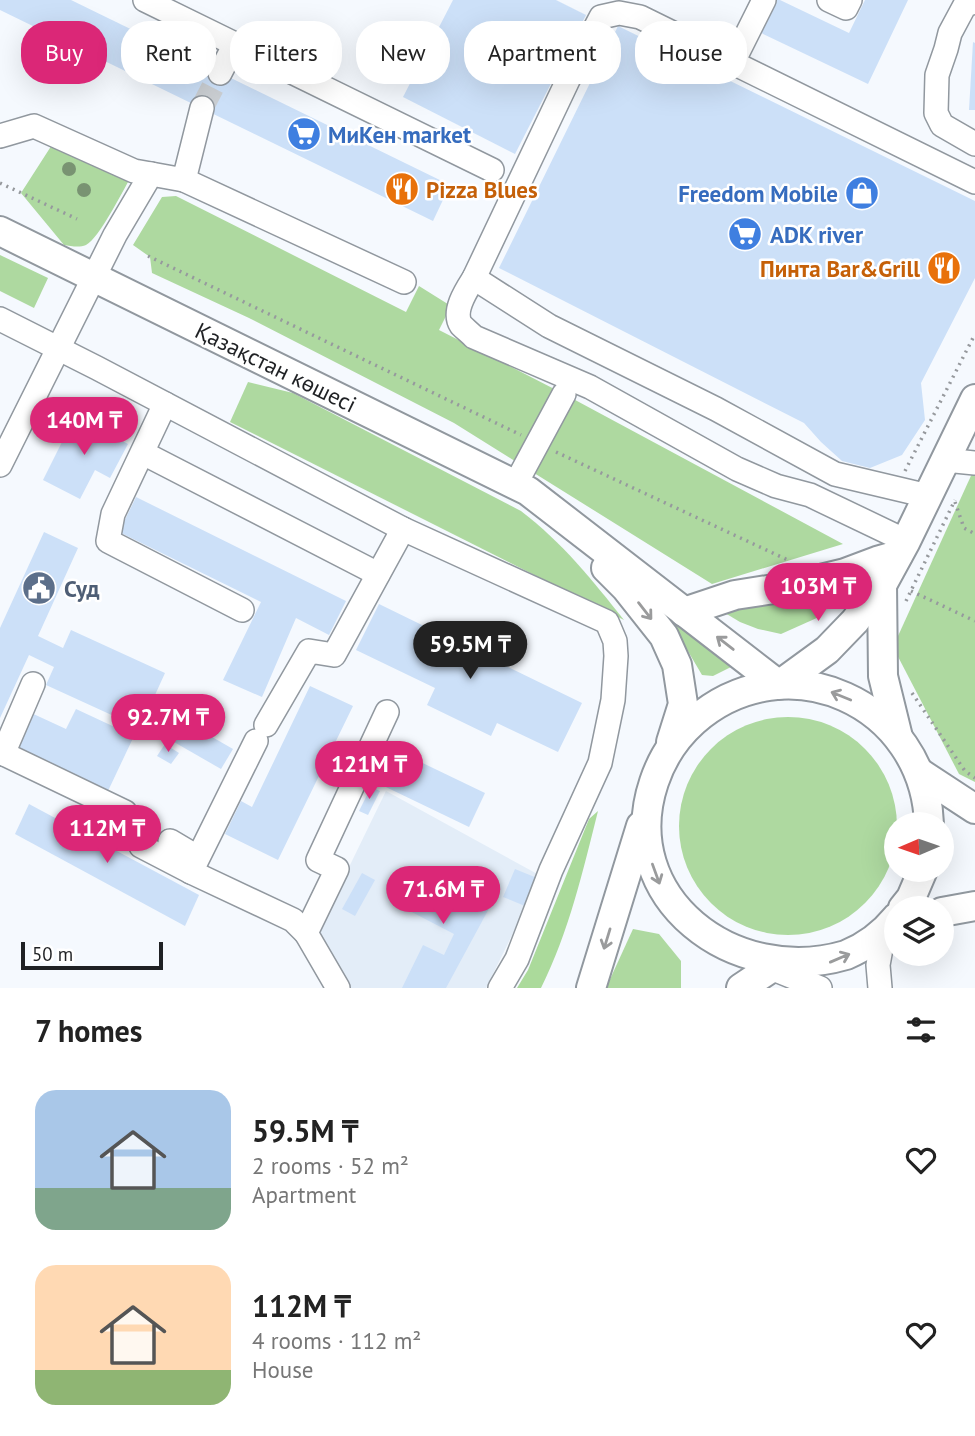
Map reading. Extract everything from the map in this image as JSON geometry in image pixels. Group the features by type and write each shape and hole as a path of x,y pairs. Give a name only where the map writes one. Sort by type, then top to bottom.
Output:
{"main road":[{"name":"Қазақстан көшесі","path":"0,231 528,491 779,685"},
{"path":"779,685 827,650 855,621 882,585 902,548 941,498 945,460 975,399"},
{"name":"Қазақстан көшесі","path":"550,507 626,588 664,636 677,664 683,704 669,749"},
{"path":"684,612 735,595 787,587 845,573 902,548"},
{"path":"882,585 883,676 898,737"},
{"path":"591,988 658,770 669,749 685,729 705,711 728,698 753,689 779,685 806,686 832,692 857,703 880,718 910,755 920,773 928,812"},
{"path":"920,773 975,809"},
{"path":"648,803 646,829 649,854 667,901 701,939 723,953 771,968 801,968 831,962 859,950 884,929"},
{"path":"954,910 975,906"},
{"path":"741,988 771,968"}],"street":[{"path":"145,0 230,42"},
{"path":"747,34 764,0"},
{"path":"828,0 846,8 850,0"},
{"path":"975,2 965,5 950,33 937,75 936,113 942,125 975,144"},
{"path":"648,21 619,13 601,16 465,293 458,313 460,323 474,337 590,387 737,469 776,486 810,495 902,548"},
{"path":"220,73 230,54"},
{"path":"747,69 975,182"},
{"path":"317,84 492,170"},
{"path":"184,180 202,108"},
{"path":"0,136 34,126 134,171 184,180 404,282"},
{"path":"0,465 94,277 151,174"},
{"path":"474,278 549,326 716,409 835,474 941,498"},
{"path":"0,319 403,529 607,622 615,641 613,700 600,763 551,870 517,959 500,988"},
{"path":"515,485 564,394"},
{"path":"165,404 113,513 108,541 242,610"},
{"path":"143,453 378,574"},
{"path":"945,460 975,463"},
{"path":"194,865 261,733 309,651 334,655 403,529"},
{"path":"33,684 1,753 125,812"},
{"path":"306,933 337,869 318,860 387,712"},
{"path":"170,841 194,865"},
{"path":"141,846 194,865 293,920 306,933 338,988"},
{"path":"880,988 878,965 884,948"},
{"path":"771,968 821,988"}],"path":[{"path":"0,183 77,219"},
{"path":"148,256 525,438 787,560 797,562"},
{"path":"896,489 975,334"},
{"path":"905,601 911,591 941,498"},
{"path":"911,591 975,621"},
{"path":"906,685 965,771 975,778"}],"shaded area":[{"path":"386,791 541,876 486,988 346,988 316,935"}],"green space":[{"path":"57,137 134,171 105,223 91,241 83,246 64,245 21,193"},
{"path":"176,196 406,312 419,286 451,306 439,330 843,544 712,584 454,423 249,318 152,273 150,257 133,245 162,197"},
{"path":"0,255 48,278 34,308 0,291"},
{"path":"248,382 293,393 521,511 563,549 624,620 230,422"},
{"path":"975,467 975,782 959,774 893,647"},
{"path":"634,574 732,654 731,667 713,676 702,675 682,641"},
{"path":"851,581 819,617 781,634 740,622 715,607"},
{"path":"767,719 809,719 848,736 865,749 878,766 896,812 884,812 884,875 878,886 865,903 848,916 809,933 767,933 728,916 711,903 698,886 681,847 681,805 698,766 711,749 728,736"},
{"path":"598,811 574,901 551,967 541,988 517,988 528,970 589,819"},
{"path":"633,929 659,934 681,961 681,988 606,988"}],"building":[{"path":"0,0 71,0 121,24 121,69 107,62 107,21 23,21 0,10"},
{"path":"453,0 556,0 586,15 583,21 464,21 464,84 551,84 515,154 403,97 410,84 450,84 450,21 442,21"},
{"path":"771,0 780,0 849,33 865,0 908,0 868,84 757,31"},
{"name":"ADK river","path":"621,27 635,34 635,84 736,84 975,201 975,278 921,383 925,420 902,455 870,468 842,461 804,423 499,268 589,84 621,84"},
{"path":"973,42 975,110 969,110"},
{"path":"216,71 230,78 230,84 243,84 450,185 433,221 152,84 216,84"},
{"path":"75,416 128,444 110,478 95,470 80,499 43,480"},
{"path":"136,497 346,601 329,635 296,618 262,697 223,680 261,602 119,532"},
{"path":"44,532 78,548 38,636 63,648 71,630 165,673 140,728 46,685 54,667 29,655 0,718 0,628"},
{"path":"379,604 582,703 558,752 497,723 491,736 427,705 435,688 356,650"},
{"path":"310,686 353,706 278,860 225,834 241,801 252,807"},
{"path":"76,709 134,736 108,791 11,745 27,711 66,729"},
{"path":"179,718 233,749 221,769 167,738"},
{"path":"381,743 485,793 469,827 365,777"},
{"path":"165,744 179,753 171,764 157,756"},
{"path":"371,787 380,791 368,815 359,811"},
{"path":"29,804 199,895 185,926 15,834"},
{"path":"422,866 492,903 446,988 402,988 423,945 444,955 454,934 402,907"},
{"path":"515,869 537,878 525,906 503,897"},
{"path":"362,873 375,880 355,916 342,909"}],"tunnel":[{"path":"202,108 220,73"}],"place":[{"name":"МиКен market","path":"304,134"},
{"name":"Pizza Blues","path":"402,189"},
{"name":"Freedom Mobile","path":"862,193"},
{"name":"ADK river","path":"745,234"},
{"name":"Пинта Bar&Grill","path":"944,268"},
{"name":"Суд","path":"39,588"}]}
